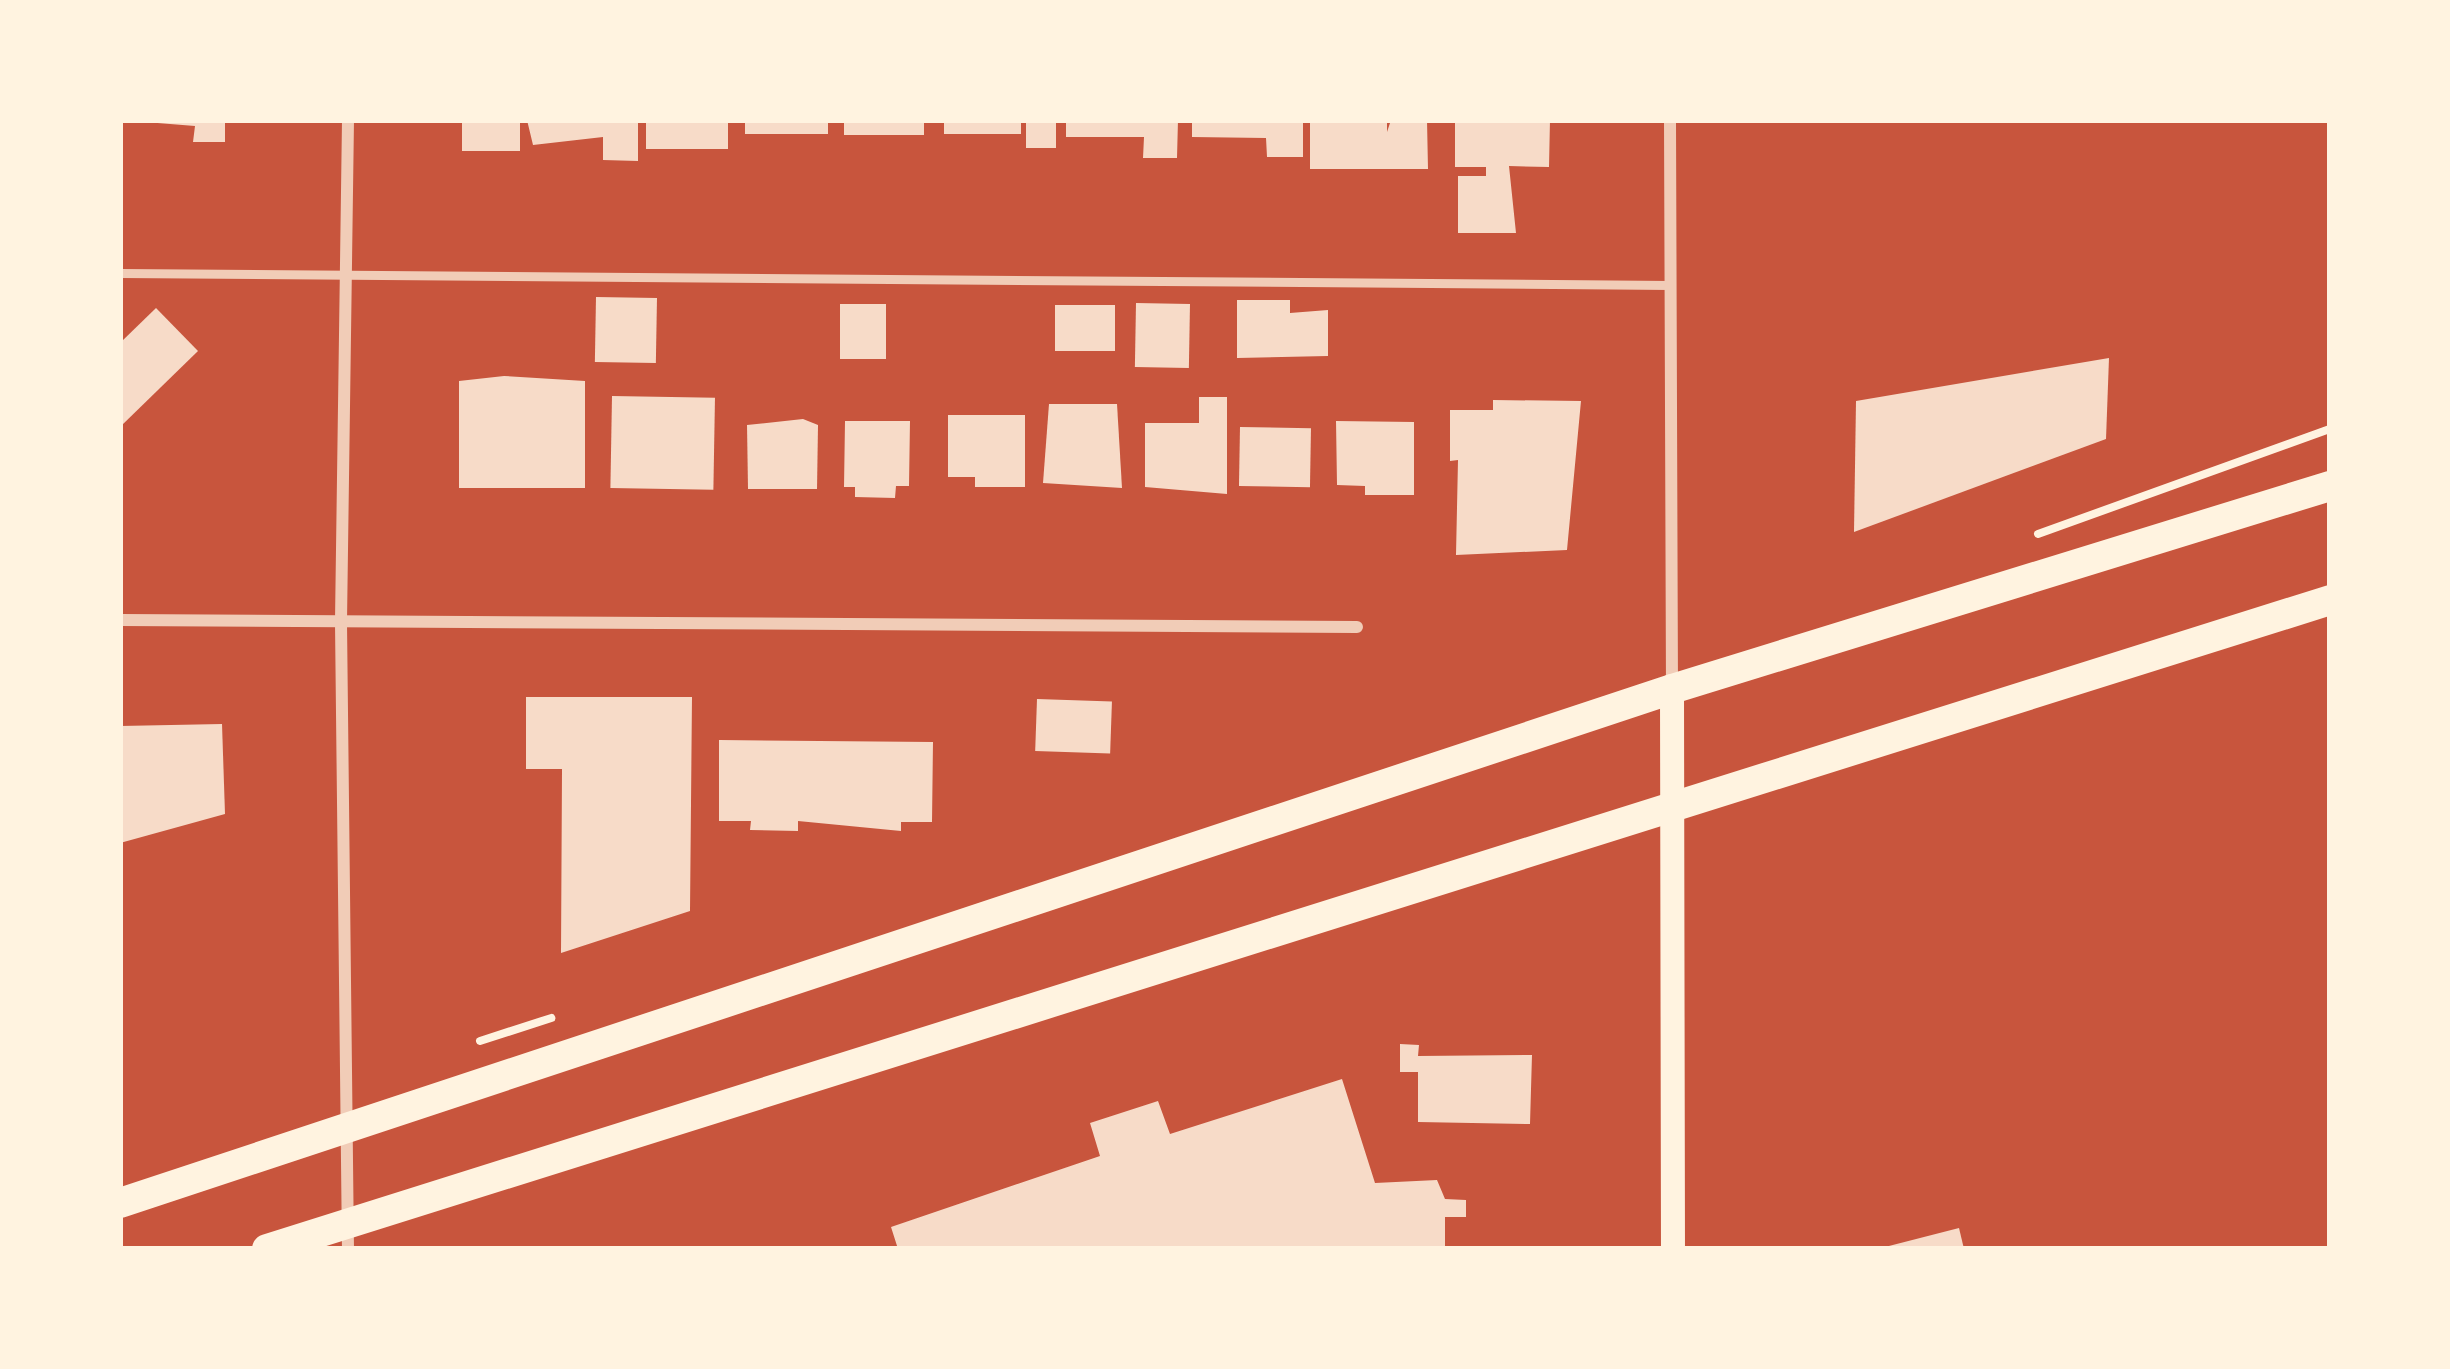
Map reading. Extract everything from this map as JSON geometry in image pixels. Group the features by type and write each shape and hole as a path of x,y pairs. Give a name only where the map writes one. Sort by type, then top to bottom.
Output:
{"main road":[{"path":"120,1203 348,1133 1672,689 2330,486"},
{"path":"267,1249 348,1235 2330,600"},
{"path":"1672,689 1672,1249"}],"street":[{"path":"348,120 341,623 348,1235"},
{"path":"1670,120 1672,689"},
{"path":"120,620 1357,627"}],"lane":[{"path":"120,273 1671,285"}],"building":[{"path":"120,120 225,120 225,142 193,142 195,126"},
{"path":"462,120 520,120 520,151 462,151"},
{"path":"527,120 638,120 638,161 603,160 603,137 533,145"},
{"path":"646,120 728,120 728,149 646,149"},
{"path":"745,120 828,120 828,134 745,134"},
{"path":"844,120 924,120 924,135 844,135"},
{"path":"944,120 1021,120 1021,134 944,134"},
{"path":"1026,120 1056,120 1056,148 1026,148"},
{"path":"1066,120 1178,120 1177,158 1143,158 1144,137 1066,137"},
{"path":"1192,120 1303,120 1303,157 1267,157 1266,138 1192,137"},
{"path":"1310,120 1387,120 1387,132 1391,120 1427,120 1428,169 1310,169"},
{"path":"1455,120 1550,120 1549,167 1509,166 1516,233 1458,233 1458,176 1486,176 1486,167 1455,167"},
{"path":"596,297 657,298 656,363 595,362"},
{"path":"1237,300 1290,300 1290,313 1328,310 1328,356 1237,358"},
{"path":"1136,303 1190,304 1189,368 1135,367"},
{"path":"840,304 886,304 886,359 840,359"},
{"path":"1055,305 1115,305 1115,351 1055,351"},
{"path":"156,308 198,351 120,427 120,343"},
{"path":"2109,358 2106,439 1854,532 1856,401"},
{"path":"504,376 585,381 585,488 459,488 459,381"},
{"path":"612,396 715,398 713,490 610,488"},
{"path":"1199,397 1227,397 1227,494 1145,487 1145,423 1199,423"},
{"path":"1493,400 1581,401 1567,550 1456,555 1458,460 1450,461 1450,410 1493,410"},
{"path":"1049,404 1117,404 1122,488 1043,483"},
{"path":"948,415 1025,415 1025,487 975,487 975,477 948,477"},
{"path":"803,419 818,425 817,489 748,489 747,425"},
{"path":"845,421 910,421 909,486 896,486 895,498 855,497 855,487 844,487"},
{"path":"1336,421 1414,422 1414,495 1365,495 1365,486 1337,485"},
{"path":"1240,427 1311,428 1310,487 1239,486"},
{"path":"526,697 692,697 690,911 561,953 562,769 526,769"},
{"path":"1037,699 1112,702 1110,754 1035,751"},
{"path":"222,724 225,814 120,843 120,726"},
{"path":"719,740 933,742 932,822 901,822 901,831 798,821 798,831 750,830 751,821 719,821"},
{"path":"1400,1044 1419,1045 1418,1056 1532,1055 1530,1124 1418,1122 1418,1072 1400,1072"},
{"path":"1342,1079 1375,1183 1437,1180 1445,1199 1466,1200 1466,1217 1445,1217 1445,1249 898,1249 891,1227 1100,1156 1090,1123 1158,1101 1170,1134"},
{"path":"1959,1228 1964,1249 1885,1249 1885,1247"}]}
